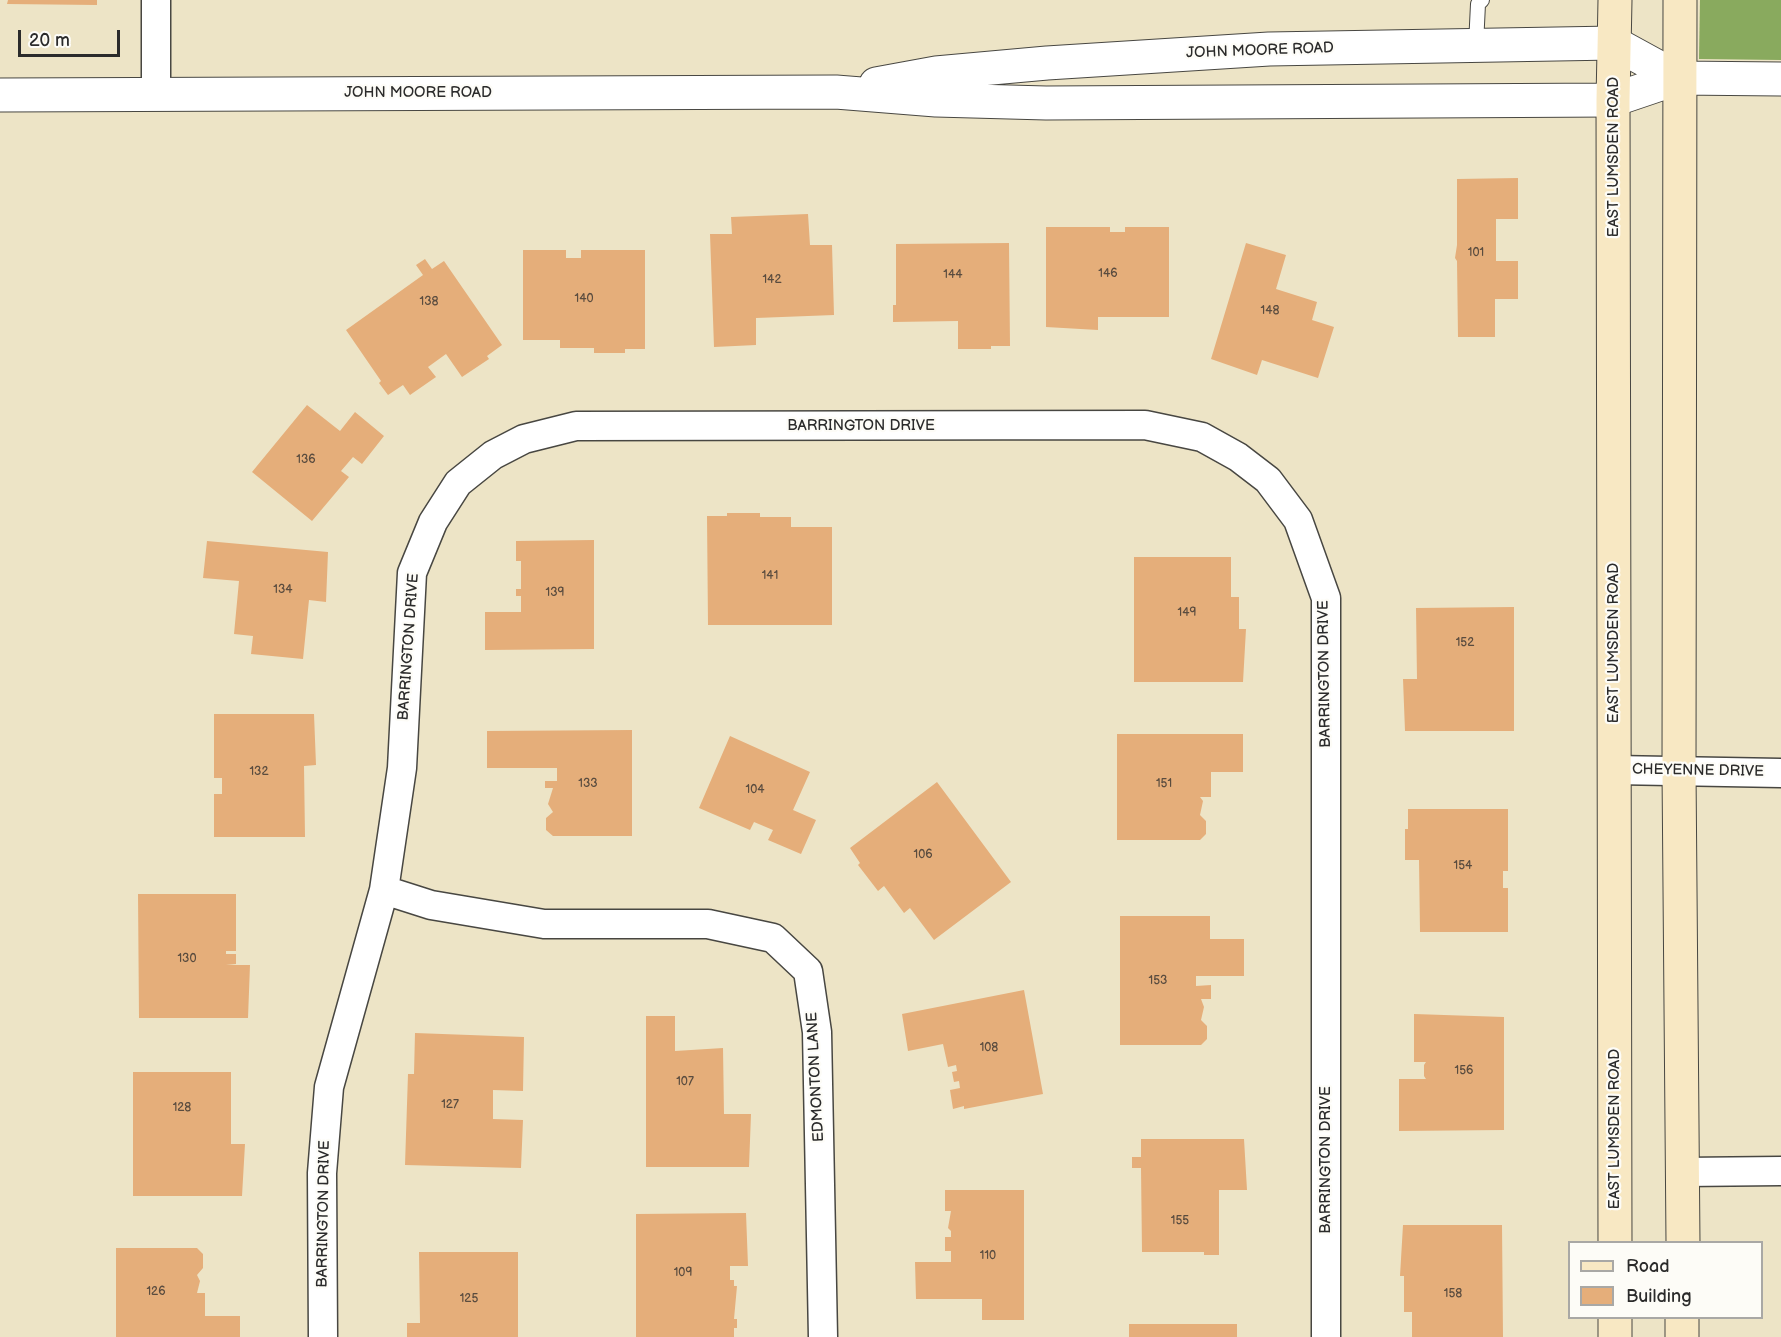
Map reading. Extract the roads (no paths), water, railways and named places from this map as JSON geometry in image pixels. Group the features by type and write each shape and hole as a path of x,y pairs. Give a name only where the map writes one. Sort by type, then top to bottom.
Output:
{"main road":[{"name":"EAST LUMSDEN ROAD","path":"1615,1241 1613,100 1616,0"},
{"path":"1680,0 1678,78 1679,771 1683,1241"},
{"path":"1615,1319 1615,1337"},
{"path":"1682,1319 1682,1337"}],"street":[{"path":"156,0 156,94"},
{"name":"JOHN MOORE ROAD","path":"836,92 936,73 1047,63 1269,49 1476,45 1614,43 1678,78"},
{"path":"1678,78 1781,79"},
{"name":"JOHN MOORE ROAD","path":"0,95 836,92 936,100 1046,103 1613,100 1678,78"},
{"name":"BARRINGTON DRIVE","path":"323,1337 322,1173 329,1087 384,891 402,768 412,573 433,522 458,483 493,454 524,439 576,426 1144,425 1202,437 1238,457 1268,480 1298,520 1326,598 1326,1337"},
{"name":"CHEYENNE DRIVE","path":"1614,770 1781,773"},
{"name":"EDMONTON LANE","path":"384,891 430,904 543,924 708,924 773,938 808,971 817,1032 823,1337"},
{"path":"1683,1172 1781,1171"}],"lane":[{"path":"1476,45 1478,4 1482,0"}]}
